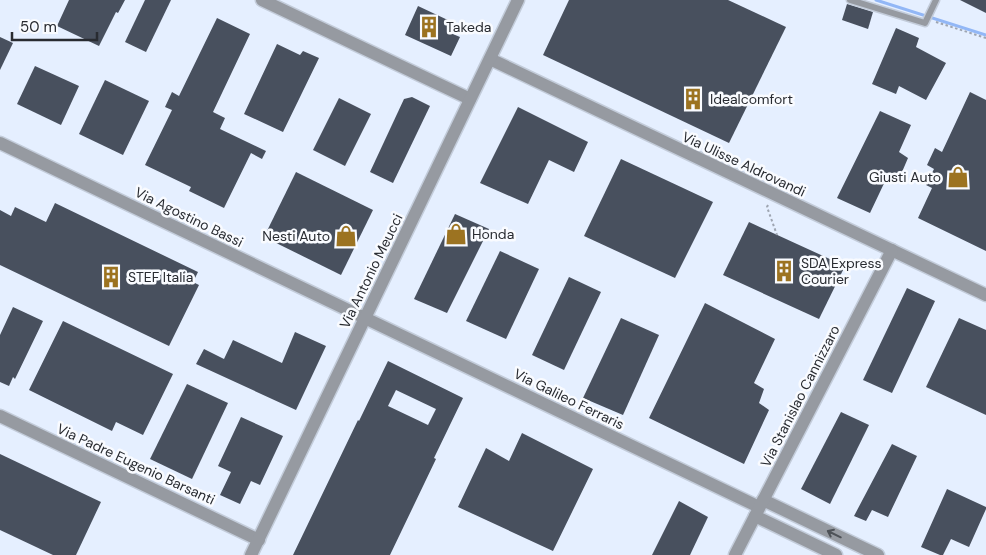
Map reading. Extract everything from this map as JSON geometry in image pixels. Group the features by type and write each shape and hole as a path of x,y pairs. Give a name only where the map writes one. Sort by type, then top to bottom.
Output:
{"street":[{"path":"262,0 470,99"},
{"name":"Via Antonio Meucci","path":"251,555 518,0"},
{"name":"Via Ulisse Aldrovandi","path":"490,60 986,296"},
{"name":"Via Agostino Bassi","path":"0,143 365,318"},
{"name":"Via Stanislao Cannizzaro","path":"734,555 892,250"},
{"name":"Via Galileo Ferraris","path":"365,318 759,507 878,555"},
{"name":"Via Padre Eugenio Barsanti","path":"0,416 258,540"},
{"name":"Via Galileo Ferraris","path":"759,507 836,555"}],"lane":[{"path":"850,0 925,23 936,0"}],"path":[{"path":"927,19 986,38"},
{"path":"767,207 778,235"}],"building":[{"path":"69,0 125,0 118,13 116,12 99,46 57,26"},
{"path":"145,0 171,0 146,52 125,42"},
{"name":"Idealcomfort","path":"569,0 728,0 786,27 729,143 543,55"},
{"path":"960,0 986,0 986,13"},
{"path":"847,4 873,12 868,29 842,20"},
{"name":"Takeda","path":"418,6 452,22 448,32 460,37 451,56 405,35"},
{"path":"217,18 250,34 213,112 225,118 220,129 266,151 262,159 251,153 224,208 189,191 191,187 145,165 172,110 165,107 172,92 179,96"},
{"path":"896,28 919,38 916,47 946,63 926,100 899,86 896,94 872,84"},
{"path":"0,37 13,43 0,70"},
{"path":"277,44 300,55 303,51 319,58 283,132 244,114"},
{"path":"35,66 79,86 61,125 17,104"},
{"path":"105,80 149,101 123,155 79,134"},
{"name":"Giusti Auto","path":"970,92 986,100 986,251 918,218 932,188 926,185 934,169 927,165 935,148 942,152"},
{"path":"412,97 430,106 393,183 370,172 404,99"},
{"path":"339,98 371,114 345,166 313,150"},
{"path":"518,107 588,142 574,172 549,160 528,204 480,183"},
{"path":"880,111 911,125 899,152 908,158 899,179 888,175 870,213 837,198"},
{"path":"621,159 713,202 675,278 584,236"},
{"path":"296,172 373,210 341,275 264,237"},
{"name":"STEF Italia","path":"55,203 198,272 193,282 199,285 169,346 0,265 0,210 11,216 15,207 46,222"},
{"path":"455,214 489,229 447,313 414,299"},
{"name":"SDA Express Courier","path":"749,222 845,266 819,319 723,275"},
{"path":"500,251 539,269 506,339 466,321"},
{"path":"569,277 601,292 564,370 532,355"},
{"path":"907,288 935,301 892,393 863,380"},
{"path":"705,303 775,339 754,383 764,389 759,403 769,410 744,464 649,418"},
{"path":"13,307 43,321 15,379 13,377 9,386 0,382 0,335"},
{"path":"621,318 659,335 623,415 583,398"},
{"path":"959,318 986,330 986,415 926,387"},
{"path":"63,321 173,374 143,435 116,422 112,431 29,390"},
{"path":"295,332 326,346 296,410 196,364 204,349 224,359 233,340 282,363"},
{"path":"388,361 463,398 390,555 293,555 358,420","holes":["396,390 436,409 428,425 388,406"]},
{"path":"187,384 228,403 192,479 150,459"},
{"path":"841,412 869,425 830,504 801,489"},
{"path":"241,417 283,436 260,485 251,481 240,504 220,495 231,472 218,466"},
{"path":"522,433 593,469 553,551 458,507 486,448 509,461"},
{"path":"892,444 917,456 888,517 872,510 866,521 854,516"},
{"path":"0,454 101,502 76,555 53,555 0,530"},
{"path":"947,489 986,507 986,509 969,547 951,539 943,555 940,555 921,547"},
{"path":"679,501 708,517 690,555 652,555"}],"waterway":[{"path":"876,0 986,35"}],"place":[{"name":"Takeda","path":"429,27"},
{"name":"Idealcomfort","path":"693,99"},
{"name":"Giusti Auto","path":"958,177"},
{"name":"Honda","path":"456,234"},
{"name":"Nesti Auto","path":"346,236"},
{"name":"SDA Express Courier","path":"784,271"},
{"name":"STEF Italia","path":"111,277"}]}
